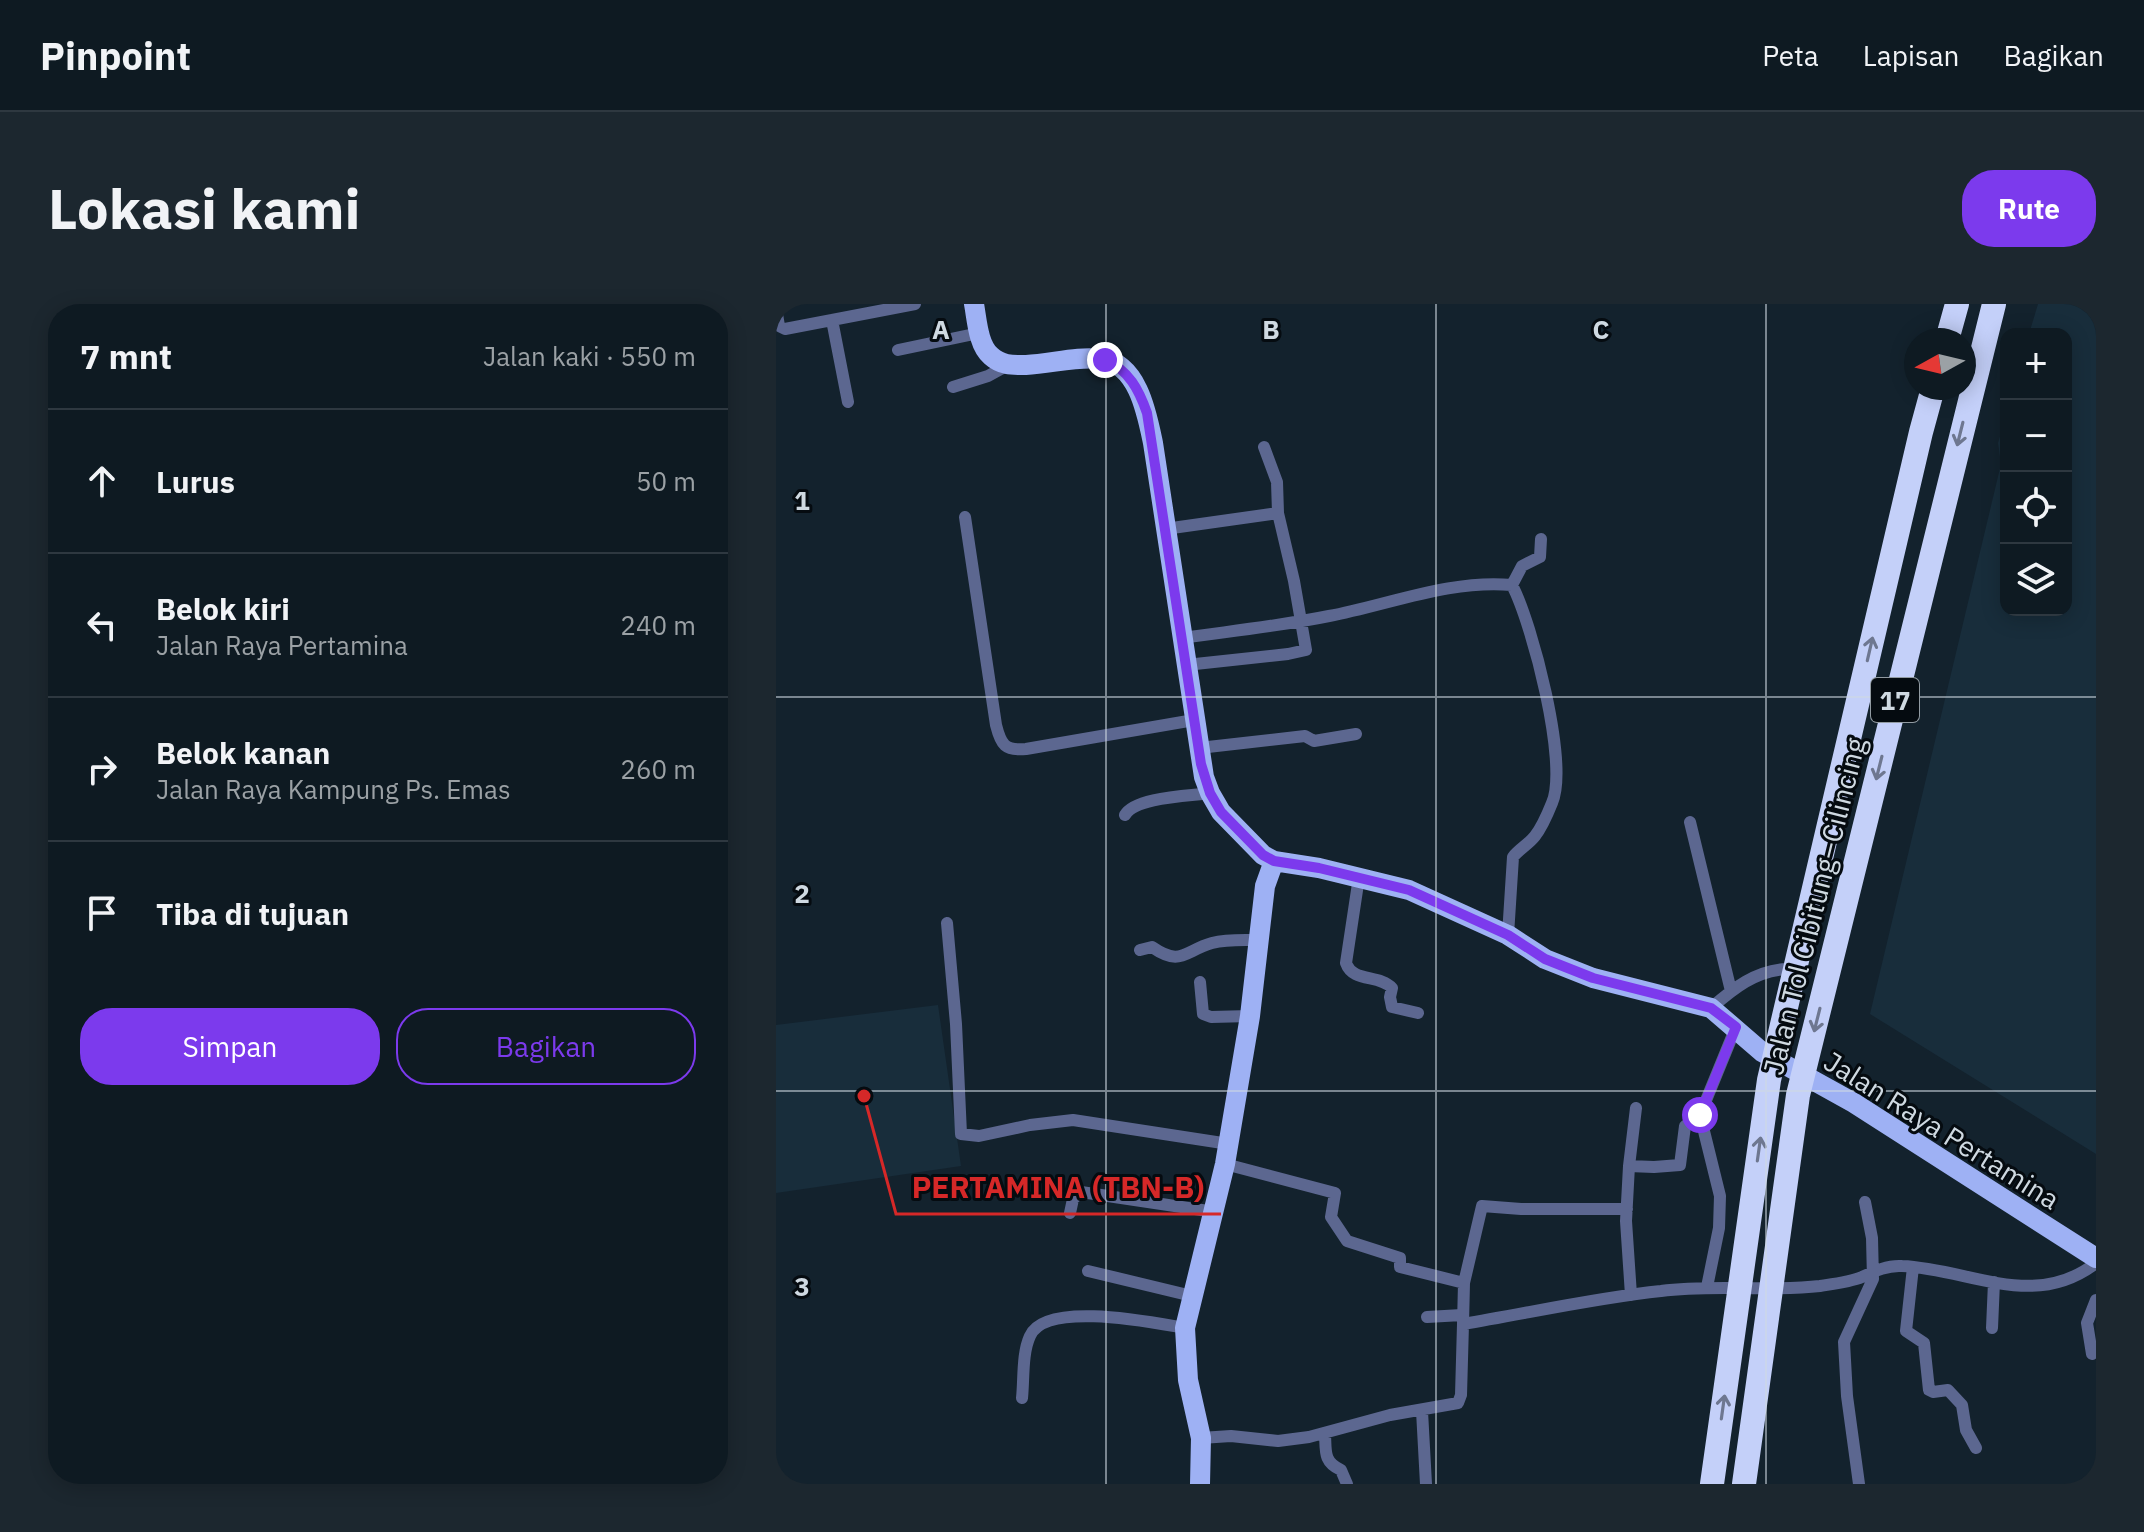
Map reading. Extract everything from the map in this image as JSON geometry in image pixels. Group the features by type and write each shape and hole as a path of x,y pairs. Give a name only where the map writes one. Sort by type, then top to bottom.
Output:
{"highway":[{"path":"1950,328 1957,304"},
{"name":"Jalan Tol Cibitung–Cilincing","path":"1744,1484 1798,1095 1994,304"},
{"name":"Jalan Tol Cibitung–Cilincing","path":"1712,1484 1769,1080 1930,400"}],"main road":[{"path":"974,304 979,333 991,357 1008,365 1096,358 1110,361 1135,384 1147,413 1194,720 1210,793 1221,812 1244,837 1274,861 1265,886 1250,1016 1227,1154 1185,1328 1188,1380 1201,1438 1200,1484"},
{"name":"Jalan Raya Pertamina","path":"1274,861 1409,890 1508,935 1545,959 1593,978 1711,1008 1762,1052 1854,1103 2096,1260"}],"street":[{"path":"776,308 782,328 836,314 915,304"},
{"path":"836,314 848,402"},
{"path":"898,350 979,333"},
{"path":"953,387 999,372 1008,365"},
{"path":"1186,665 1306,650 1278,513 1277,482 1264,447"},
{"path":"1165,529 1278,513"},
{"path":"965,517 996,725 999,739 1005,746 1013,750 1026,749 1194,720"},
{"path":"1508,935 1513,857 1537,834 1552,804 1558,772 1551,716 1512,585 1522,566 1540,557 1541,539"},
{"path":"1182,638 1302,621 1438,591 1500,583 1512,585"},
{"path":"1199,748 1305,736 1314,741 1356,734"},
{"path":"1125,815 1128,809 1148,802 1210,793"},
{"path":"1690,822 1731,991"},
{"path":"1359,877 1346,963 1348,970 1388,983 1392,988 1392,1007 1418,1013"},
{"path":"947,923 961,1134 979,1136 1073,1120 1227,1154 1335,1193 1331,1217 1347,1241 1400,1258 1400,1267 1464,1283"},
{"path":"1140,950 1152,947 1166,957 1176,957 1211,944 1257,940"},
{"path":"1711,1008 1731,991 1761,973 1786,969"},
{"path":"1200,982 1203,1014 1211,1017 1250,1016"},
{"path":"1629,1166 1680,1165 1685,1126 1700,1115 1736,1027"},
{"path":"1631,1295 1627,1209 1636,1108"},
{"path":"1700,1115 1720,1196 1719,1228 1707,1287"},
{"path":"1070,1213 1073,1199 1081,1192 1215,1212"},
{"path":"1859,1484 1847,1396 1844,1342 1874,1270 1865,1202"},
{"path":"1201,1438 1231,1436 1278,1441 1458,1403 1461,1395 1464,1283 1482,1206 1627,1209"},
{"path":"1427,1317 1462,1319 1707,1287 1819,1286 1899,1266 1994,1282 2050,1286 2083,1273 2096,1260"},
{"path":"1913,1267 1906,1331 1924,1343 1929,1390 1948,1390 1960,1403 1966,1430 1976,1448"},
{"path":"1088,1271 1192,1296"},
{"path":"1992,1328 1994,1282"},
{"path":"2092,1354 2087,1323 2096,1300"},
{"path":"1022,1398 1028,1341 1035,1327 1045,1321 1087,1315 1185,1328"},
{"path":"1422,1411 1426,1484"},
{"path":"1325,1433 1326,1458 1329,1464 1341,1470 1347,1484"}],"shaded area":[{"path":"2038,304 2096,304 2096,1154 1870,1014 2000,468 2000,616 2072,616 2072,328 2031,328"},
{"path":"938,1005 961,1166 776,1193 776,1025"}],"place":[{"name":"PERTAMINA (TBN-B)","path":"864,1096"}],"route":[{"path":"1105,360 1124,371 1135,384 1147,413 1201,764 1210,793 1221,812 1263,855 1274,861 1319,868 1409,890 1508,935 1545,959 1593,978 1711,1008 1736,1027 1700,1115"}]}
